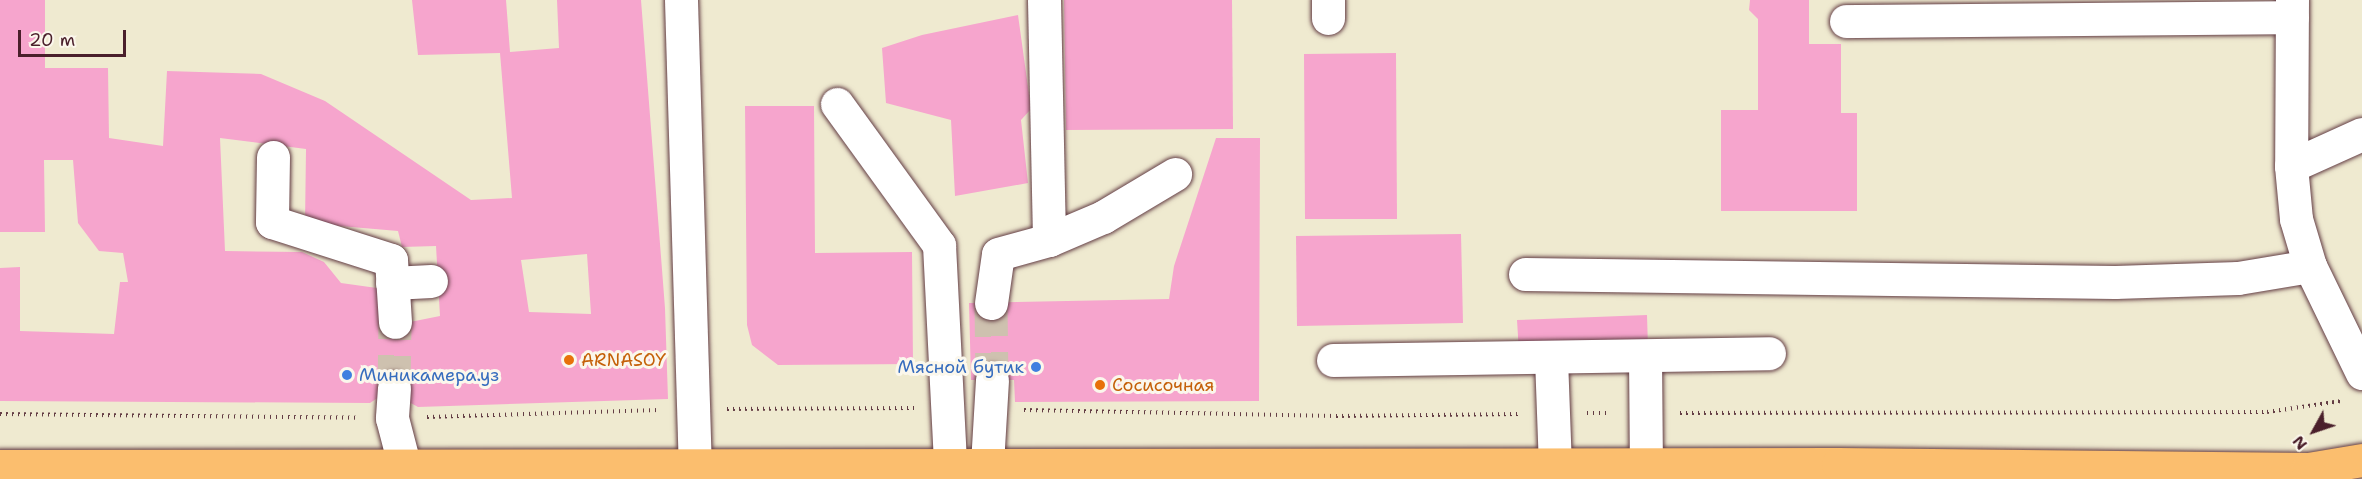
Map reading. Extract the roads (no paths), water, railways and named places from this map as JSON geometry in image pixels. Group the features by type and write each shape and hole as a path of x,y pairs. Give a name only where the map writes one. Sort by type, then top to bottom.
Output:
{"main road":[{"path":"19,470 542,472 695,465 987,464 1646,465 1838,472 2316,469 2362,460"}],"lane":[{"path":"681,0 695,465"},
{"path":"1044,0 1048,240"},
{"path":"1846,21 2292,8 2291,166 2296,219 2310,266 2350,316 2354,386"},
{"path":"837,104 939,245 950,464"},
{"path":"2291,166 2362,134"},
{"path":"273,157 272,222 391,260 395,322"},
{"path":"990,303 998,254 1048,240 1103,217 1174,174"},
{"path":"1525,273 2115,282 2238,278 2310,266"},
{"path":"392,283 431,281"},
{"path":"1334,360 1768,353"},
{"path":"1645,356 1646,465"},
{"path":"1551,358 1555,465"},
{"path":"987,464 992,380"},
{"path":"394,388 392,418 404,472"}],"tunnel":[{"path":"991,303 992,380"},
{"path":"394,388 395,322"}],"place":[{"name":"ARNASOY","path":"569,360"},
{"name":"Мясной бутик","path":"1036,367"},
{"name":"Миникамера.уз","path":"347,375"},
{"name":"Сосисочная","path":"1100,385"}]}
